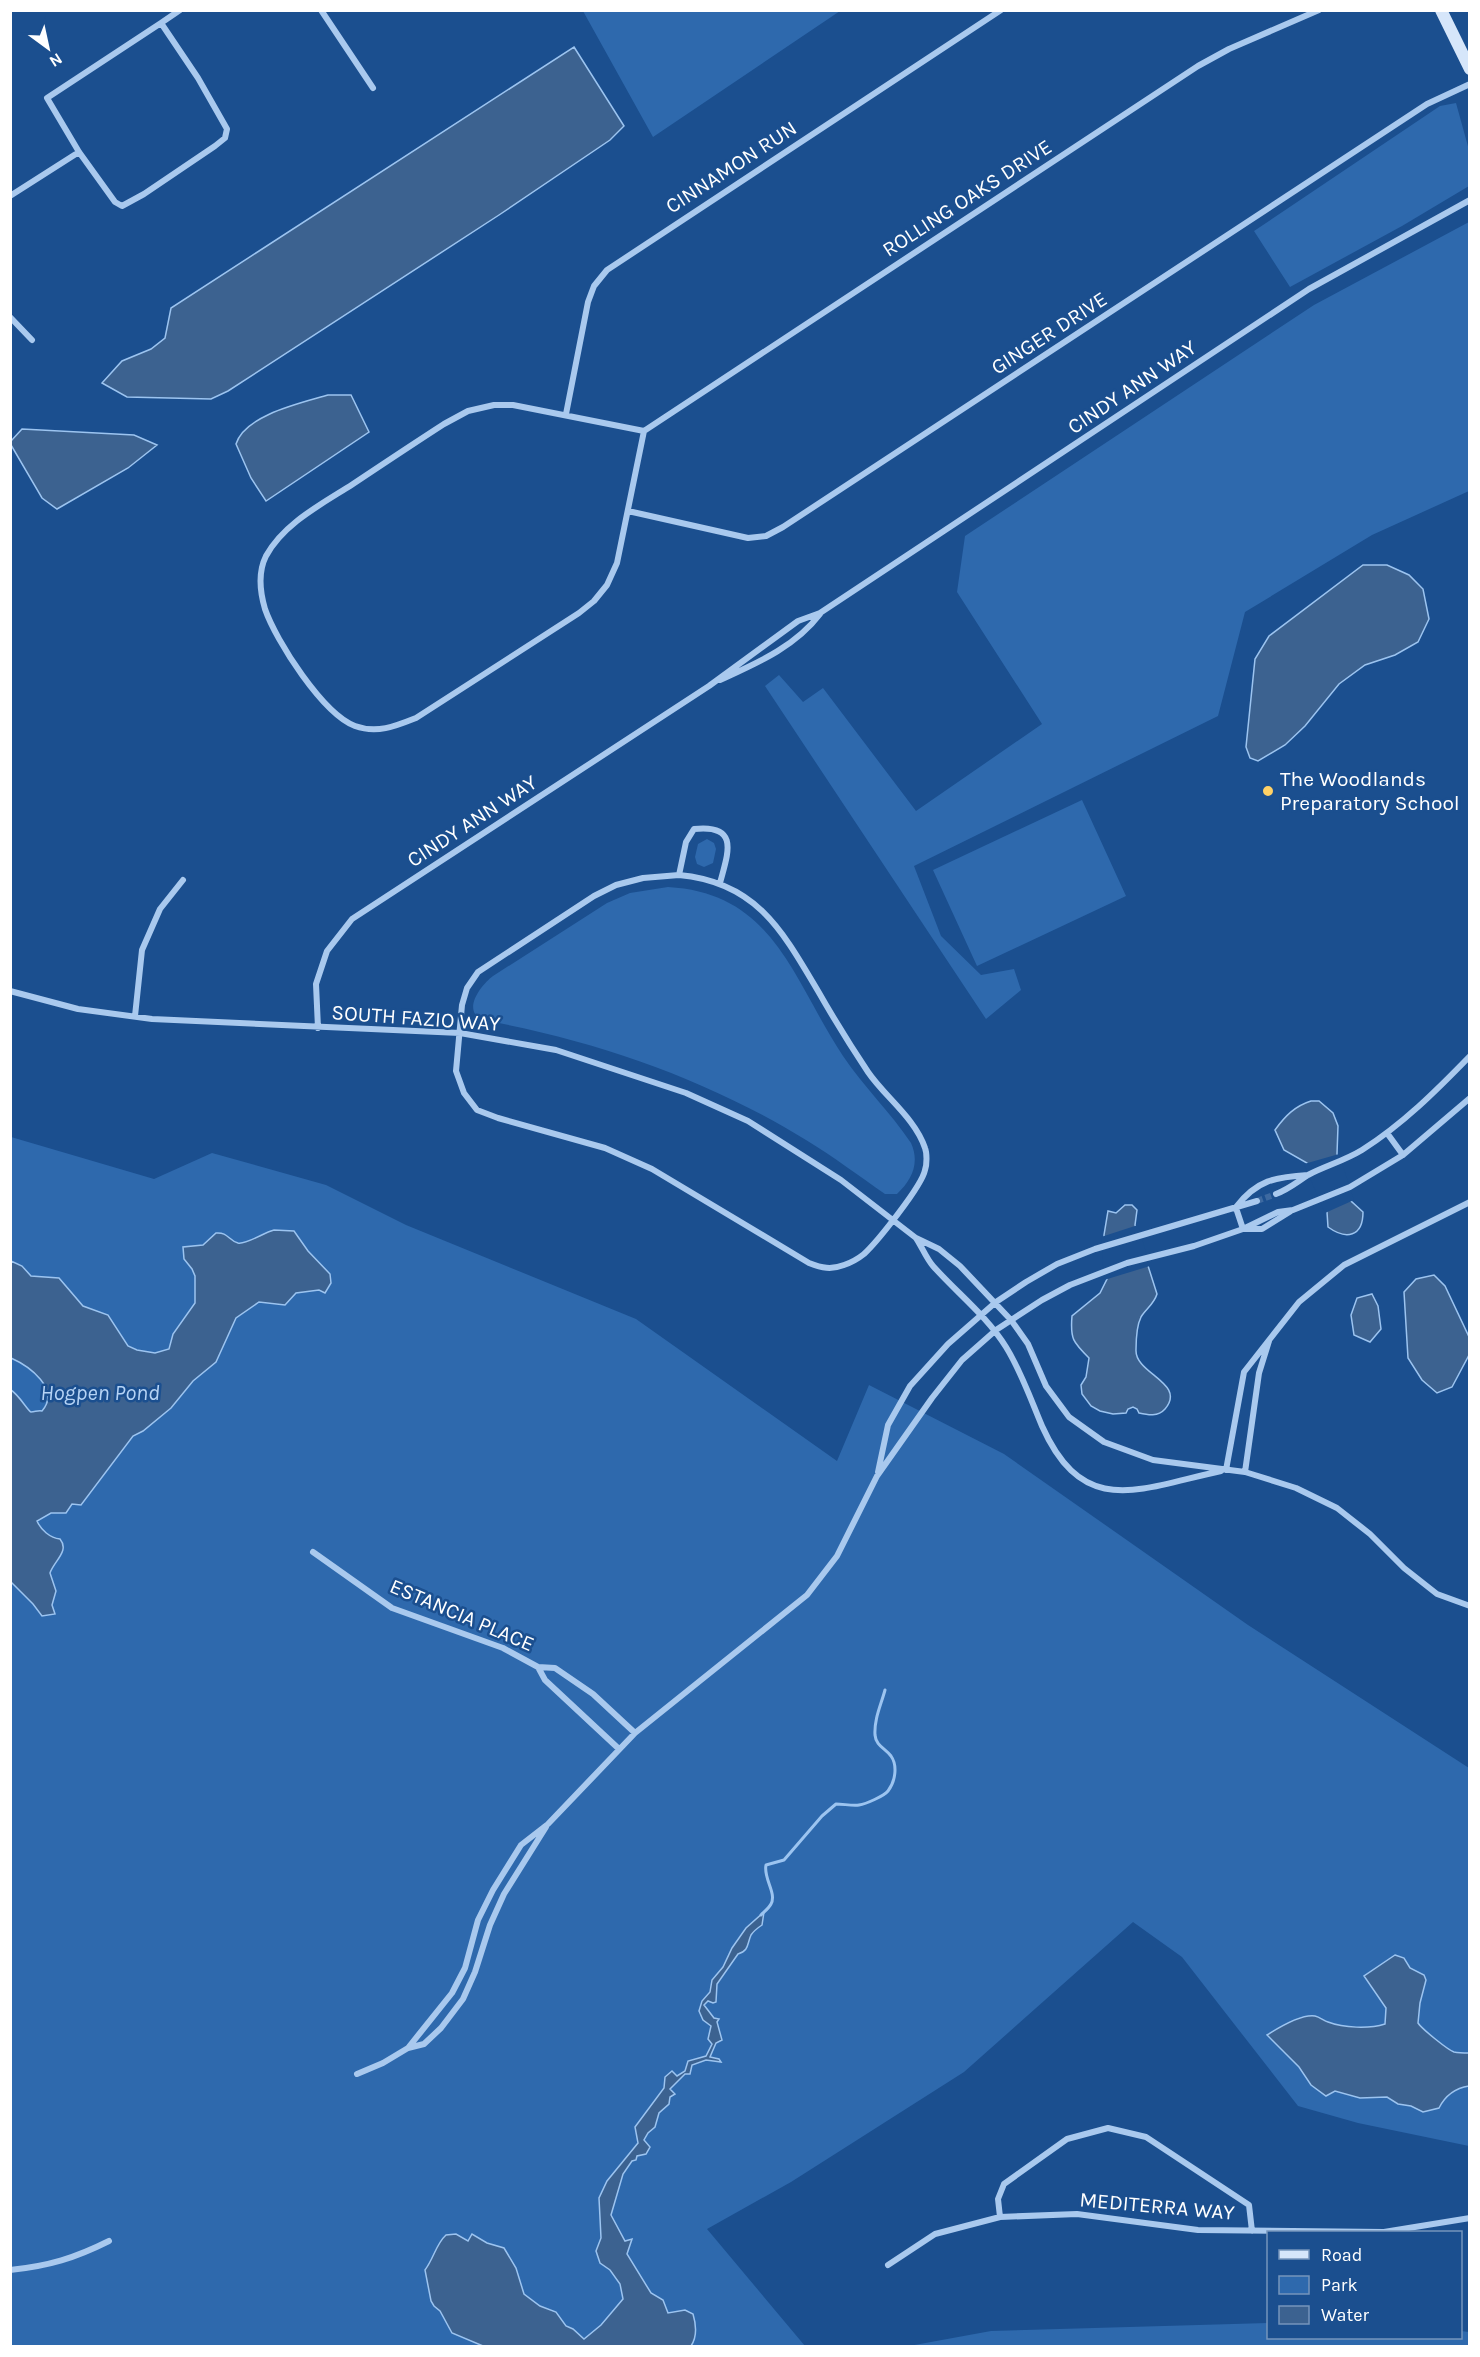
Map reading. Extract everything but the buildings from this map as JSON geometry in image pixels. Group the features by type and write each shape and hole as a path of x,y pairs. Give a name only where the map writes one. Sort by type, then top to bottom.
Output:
{"main road":[{"path":"1441,10 1470,69"}],"street":[{"path":"161,23 198,78 227,129 225,138 144,194 122,206 115,202 79,152 46,98 180,10"},
{"path":"321,10 373,88"},
{"name":"CINNAMON RUN","path":"566,414 588,302 594,286 607,270 1001,10"},
{"name":"ROLLING OAKS DRIVE","path":"644,431 1198,66 1228,49 1319,10"},
{"name":"GINGER DRIVE","path":"628,512 748,538 766,536 1427,104 1470,84"},
{"path":"10,196 79,152"},
{"name":"CINDY ANN WAY","path":"318,1028 316,984 327,951 352,920 709,686 798,621 820,614 1309,289 1470,200"},
{"path":"10,317 32,340"},
{"path":"494,405 513,405 644,431 617,563 607,585 594,601 579,613 416,718 392,728 374,730 356,726 341,719 298,667 271,623 265,609 260,575 265,558 274,542 304,516 444,424 468,411 494,405"},
{"name":"CINDY ANN WAY","path":"709,686 769,657 807,631 820,614"},
{"path":"679,875 686,842 694,829 711,827 724,835 729,850 720,883"},
{"path":"679,875 702,877 720,883 751,901 770,918 787,938 845,1038 872,1077 917,1131 926,1149 926,1171 918,1186 863,1255 844,1266 825,1269 809,1263 652,1169 605,1148 477,1110 464,1093 456,1071 464,996 478,972 594,896 616,885 643,878 679,875"},
{"path":"135,1017 142,950 160,909 183,880"},
{"name":"SOUTH FAZIO WAY","path":"10,991 78,1009 135,1017 318,1028 460,1033 556,1050 686,1093 748,1121 785,1143 894,1218 916,1238 939,1249 960,1266 1011,1320 1028,1344 1046,1386 1070,1417 1104,1442 1153,1460 1245,1472 1296,1488 1337,1508 1370,1534 1404,1568 1437,1594 1470,1606"},
{"path":"1276,1194 1291,1188 1309,1175 1341,1162 1387,1133 1416,1110 1470,1056"},
{"path":"408,2048 452,1993 465,1968 478,1920 493,1890 521,1845 548,1824 635,1733 807,1595 837,1556 877,1476 962,1360 996,1330 1042,1300 1100,1272 1194,1246 1243,1228 1262,1229 1293,1210 1350,1187 1402,1155 1470,1098"},
{"path":"1387,1133 1402,1155"},
{"path":"1236,1208 1248,1192 1261,1184 1274,1179 1309,1175"},
{"path":"877,1476 888,1425 909,1386 948,1344 996,1302 1057,1264 1095,1249 1257,1201"},
{"path":"1226,1470 1244,1372 1299,1302 1344,1264 1470,1202"},
{"path":"1236,1208 1243,1228"},
{"name":"SOUTH FAZIO WAY","path":"916,1238 931,1264 996,1330 1009,1350 1052,1444 1067,1469 1090,1485 1117,1491 1146,1489 1226,1470"},
{"path":"1245,1472 1259,1373 1271,1335"},
{"name":"ESTANCIA PLACE","path":"313,1552 392,1608 503,1648 538,1667 555,1668 590,1691 635,1733"},
{"name":"ESTANCIA PLACE","path":"538,1667 545,1680 619,1749"},
{"path":"357,2074 408,2048 424,2044 441,2028 463,1999 504,1894 548,1824"},
{"path":"1000,2217 998,2199 1004,2184 1067,2139 1108,2128 1146,2137 1249,2205 1252,2230"},
{"name":"MEDITERRA WAY","path":"888,2265 935,2234 1000,2217 1077,2214 1197,2230 1318,2231"},
{"name":"MEDITERRA WAY","path":"1390,2231 1470,2218"},
{"path":"10,2270 55,2264 109,2241"}],"green space":[{"path":"583,11 840,11 653,137"},
{"path":"1456,103 1469,150 1469,186 1402,226 1290,287 1254,231 1440,106"},
{"path":"1469,222 1469,491 1372,535 1245,612 1218,716 914,866 941,936 981,975 1014,969 1021,990 986,1019 765,686 779,675 803,702 823,688 916,811 1042,724 957,592 965,536 1314,305"},
{"path":"1082,800 1126,896 977,966 933,870"},
{"path":"707,839 714,843 716,849 713,863 704,867 697,864 695,857 698,844"},
{"path":"668,887 704,893 733,905 757,923 777,946 843,1056 911,1143 915,1157 913,1171 907,1183 897,1194 885,1194 806,1140 730,1098 690,1081 609,1051 568,1039 483,1020 477,1016 473,1004 475,998 483,985 493,976 607,903 630,893"},
{"path":"11,1137 154,1179 212,1153 326,1185 406,1225 636,1319 837,1461 869,1385 1004,1454 1248,1625 1469,1768 1469,2146 1358,2123 1298,2106 1182,1957 1133,1922 964,2072 791,2182 707,2229 805,2346 11,2346"},
{"path":"1267,2323 1267,2339 1462,2339 1462,2331 1469,2332 1469,2346 909,2346 991,2331"}],"water":[{"path":"574,47 624,126 610,140 228,391 211,399 127,397 102,383 122,361 151,349 165,338 171,308"},
{"path":"328,395 351,395 369,432 266,501 251,478 236,444 241,434 250,425 275,412"},
{"path":"22,429 134,435 157,445 128,468 57,509 42,498 11,445 11,441"},
{"path":"1363,565 1387,565 1409,575 1423,589 1429,619 1418,642 1395,655 1365,665 1339,684 1305,726 1285,745 1258,761 1250,758 1246,747 1255,659 1269,636"},
{"path":"1311,1101 1319,1101 1333,1113 1338,1126 1337,1154 1351,1201 1363,1212 1360,1227 1352,1234 1341,1234 1328,1227 1327,1212 1307,1163 1284,1150 1275,1130 1291,1112"},
{"path":"1125,1205 1132,1205 1137,1210 1135,1225 1157,1294 1140,1320 1136,1350 1143,1366 1170,1392 1170,1400 1165,1409 1149,1415 1139,1413 1133,1407 1126,1413 1113,1414 1091,1406 1082,1394 1081,1385 1086,1377 1089,1358 1076,1344 1072,1335 1072,1316 1100,1293 1107,1279 1104,1235 1108,1211 1116,1213"},
{"name":"Hogpen Pond","path":"274,1230 294,1231 308,1251 330,1274 331,1283 325,1293 319,1290 296,1293 285,1305 259,1302 236,1318 216,1362 193,1381 171,1408 143,1431 133,1436 81,1505 72,1504 66,1513 51,1513 37,1521 46,1533 60,1539 63,1543 62,1552 50,1573 56,1591 52,1605 55,1614 42,1616 11,1582 11,1390 31,1412 42,1411 47,1403 48,1395 34,1372 11,1358 11,1261 22,1266 31,1276 59,1278 83,1306 108,1315 128,1346 155,1353 169,1349 173,1334 195,1303 195,1276 184,1259 183,1247 203,1245 216,1233 241,1243"},
{"path":"1434,1275 1445,1286 1470,1339 1469,1355 1452,1387 1437,1393 1422,1380 1408,1358 1404,1292 1416,1279"},
{"path":"1372,1294 1378,1306 1381,1329 1370,1342 1354,1335 1351,1315 1357,1298"},
{"path":"764,1912 762,1925 751,1935 746,1949 738,1954 717,1984 716,2002 708,2001 704,2005 714,2018 719,2019 717,2022 722,2040 716,2043 710,2057 719,2059 721,2062 706,2060 692,2065 690,2074 685,2074 670,2089 675,2094 670,2097 669,2104 659,2113 655,2127 644,2140 650,2147 646,2154 637,2156 623,2174 611,2215 625,2241 632,2239 627,2254 651,2293 663,2300 668,2313 685,2310 693,2314 695,2330 691,2346 483,2346 452,2333 440,2311 431,2301 425,2270 446,2235 456,2234 468,2241 472,2234 487,2243 504,2248 516,2268 524,2294 540,2306 556,2312 566,2326 584,2339 601,2325 623,2299 620,2284 610,2270 600,2263 596,2251 601,2238 599,2198 607,2181 638,2143 635,2127 664,2088 665,2077 672,2071 677,2076 685,2071 688,2061 706,2056 712,2044 708,2039 711,2026 703,2020 699,2011 702,2001 710,1992 712,1980 723,1967 732,1948 746,1928"},
{"path":"1395,1955 1404,1958 1410,1968 1424,1975 1426,1980 1418,2023 1451,2050 1469,2053 1469,2086 1451,2093 1439,2108 1423,2112 1411,2106 1398,2104 1387,2097 1360,2098 1335,2091 1326,2096 1311,2085 1299,2067 1267,2035 1290,2022 1310,2016 1349,2027 1372,2027 1385,2024 1386,2008 1364,1976"}],"pier":[{"path":"1339,1154 1354,1200 1325,1213 1304,1164"},
{"path":"1138,1225 1150,1266 1104,1280 1101,1237"}],"waterway":[{"path":"761,1915 772,1900 766,1865 784,1860 822,1816 836,1804 862,1804 888,1791 894,1779 894,1764 889,1753 879,1744 875,1735 885,1690"}],"tunnel":[{"path":"1257,1201 1276,1194"}],"place":[{"name":"The Woodlands Preparatory School","path":"1268,791"}]}
